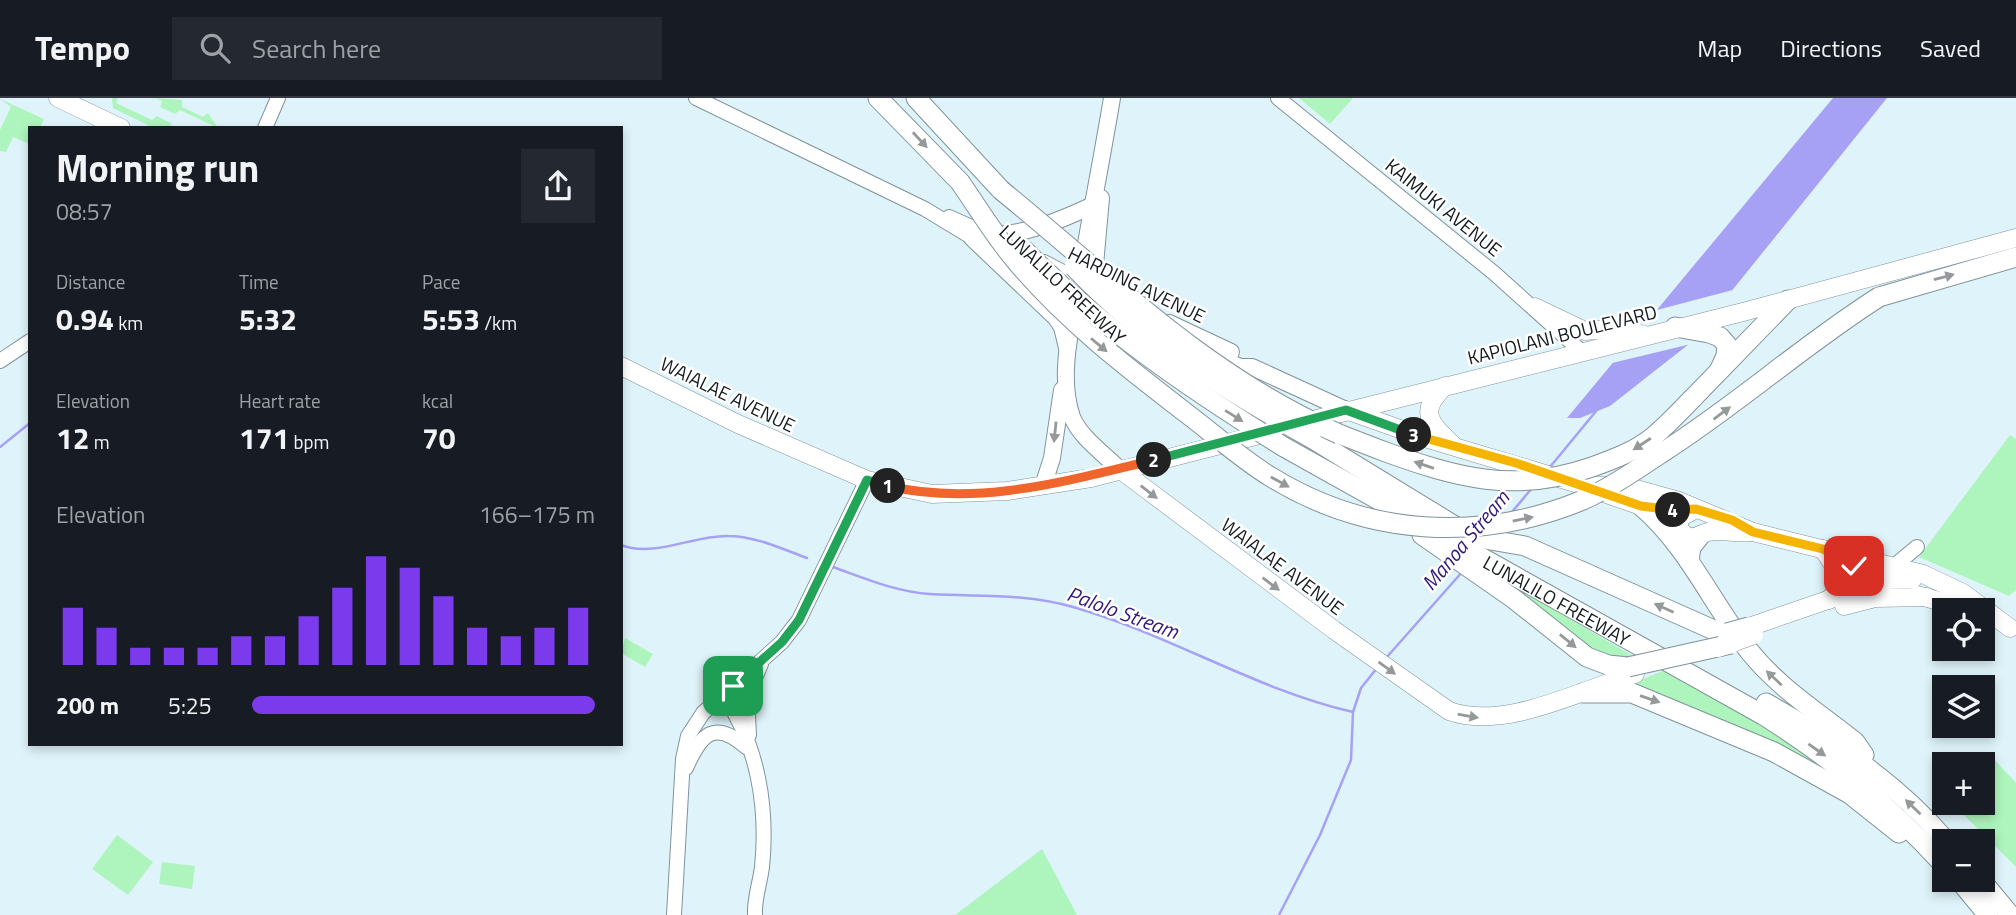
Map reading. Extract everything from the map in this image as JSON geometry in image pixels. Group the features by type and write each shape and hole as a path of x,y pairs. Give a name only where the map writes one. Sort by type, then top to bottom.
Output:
{"highway":[{"name":"LUNALILO FREEWAY","path":"878,98 1051,278 1103,324 1185,385 1361,491 1459,544 1509,566 1819,733 1877,774 1934,829"},
{"name":"LUNALILO FREEWAY","path":"916,98 1093,287 1136,324 1203,374 1311,438 1459,544"},
{"path":"960,182 1014,260 1076,325 1126,368 1269,476 1343,511 1398,526 1481,527 1541,515 1585,499 1706,425 1845,318 1879,297 2016,257"},
{"path":"1002,190 1149,317 1255,391 1339,435 1474,479 1518,481 1565,476 1634,449 1653,436 1693,398 1788,300"},
{"path":"1675,327 1704,325 1720,337 1727,345 1726,356 1717,373"},
{"path":"1641,506 1657,520 1689,561 1749,650 1770,675 1855,742 1877,774"},
{"path":"1689,561 1691,547 1700,536"},
{"path":"1459,544 1525,546 1729,639"},
{"path":"1459,544 1514,599 1587,657 1608,666 1631,671 1752,631"},
{"name":"LUNALILO FREEWAY","path":"1509,566 1818,750 1865,786 1932,853"},
{"path":"1583,693 1616,691 1647,698 1794,762 1850,794 1932,861"},
{"path":"1972,892 1988,915"},
{"path":"1978,892 2010,915"}],"main road":[{"path":"1043,486 1052,458 1057,413 1085,283 1112,98"},
{"path":"66,100 117,126"},
{"path":"1085,283 1091,205 1101,167"},
{"path":"989,235 1015,233 1040,226 1091,205"},
{"path":"972,238 1056,318 1062,327 1068,356"},
{"path":"1704,325 2016,238"},
{"name":"HARDING AVENUE","path":"1085,283 1249,361 1253,368"},
{"name":"HARDING AVENUE","path":"1085,283 1240,367 1253,368 1346,410"},
{"path":"1535,307 1585,331 1620,328 1636,336"},
{"name":"KAPIOLANI BOULEVARD","path":"1118,468 1278,439 1346,410 1675,327"},
{"name":"WAIALAE AVENUE","path":"623,367 738,424 867,480 911,491 942,494 1043,486 1091,478 1118,468 1440,707 1471,718 1495,716 1583,693 1631,671"},
{"path":"1253,368 1270,389 1278,439"},
{"path":"1066,377 1073,420 1081,432 1118,468"},
{"path":"1447,386 1433,398 1429,416 1435,427 1455,447"},
{"path":"1346,410 1455,447 1516,463 1641,506 1658,510 1696,509"},
{"path":"1580,484 1625,486 1732,520 1753,532 1923,574 1963,593 2013,630"},
{"path":"1696,509 1682,514 1678,526 1685,536 1700,536 1714,531 1737,535 1753,532"},
{"path":"1823,549 1838,572 1858,591 1882,590 1932,598"},
{"path":"1823,549 1854,566 1860,582 1858,591"},
{"path":"1881,582 1893,567"},
{"path":"1825,607 1841,585 1838,572"},
{"path":"1752,631 1825,607 1881,582 1905,578 1963,593"},
{"path":"1825,607 1875,598 1927,597"},
{"path":"1995,621 2013,630"}],"street":[{"path":"266,126 278,98"},
{"name":"HARDING AVENUE","path":"695,98 925,209 989,235 1085,283"},
{"name":"KAIMUKI AVENUE","path":"1278,98 1535,307 1582,352"},
{"name":"HARDING AVENUE","path":"925,209 972,238 1085,283"},
{"path":"0,361 28,342"},
{"path":"666,915 675,908 685,747 694,724 764,659 799,620 867,480"},
{"path":"1893,567 1917,547 1917,564 1923,574"},
{"path":"755,915 765,823 750,751 747,697 764,659"},
{"path":"724,696 750,751"},
{"path":"682,777 700,742 713,733 732,735 750,751"}],"green space":[{"path":"112,98 118,98 116,103 152,120 157,116 171,123 172,126 150,126 113,108"},
{"path":"155,98 182,100 182,107 203,117 208,113 217,126 180,110 175,114 160,107 162,101"},
{"path":"1299,98 1353,98 1330,124"},
{"path":"0,99 44,119 41,126 28,126 28,143 13,137 6,152 0,151 0,130 11,107"},
{"path":"2010,435 2016,439 2016,590 2009,596 1919,557"},
{"path":"1501,579 1633,656 1605,658"},
{"path":"625,638 653,654 645,667 623,654"},
{"path":"1670,668 1789,740 1834,774 1633,683"},
{"path":"1995,760 2016,783 2016,867 1995,846 1995,829 1978,829 1964,815 1995,815"},
{"path":"117,835 153,862 128,895 92,869"},
{"path":"1042,849 1077,915 955,915"},
{"path":"162,862 195,866 192,889 159,884"}],"shaded area":[{"path":"1833,98 1887,98 1689,344 1610,406 1580,418 1567,418"}],"pier":[{"path":"1733,290 1691,344 1612,363 1653,311"}],"waterway":[{"name":"Manoa Stream","path":"1550,467 1597,410"},
{"name":"Palolo Stream","path":"0,447 28,425"},
{"name":"Manoa Stream","path":"1512,512 1532,488"},
{"name":"Palolo Stream","path":"623,545 660,548 728,536 748,538 807,558"},
{"name":"Palolo Stream","path":"833,567 880,584 917,593 1037,599 1073,607 1109,618 1282,690 1353,712"},
{"name":"Manoa Stream","path":"1386,658 1463,571"},
{"name":"Manoa Stream","path":"1279,915 1320,835 1351,760 1353,712 1361,688 1377,668"}],"route":[{"path":"733,686 782,642 799,620 867,480 911,491 953,495 1035,487 1091,478 1118,468 1272,432 1346,410 1428,439 1516,463 1641,506 1658,510 1696,509 1732,520 1753,532 1823,549 1854,566"}]}
